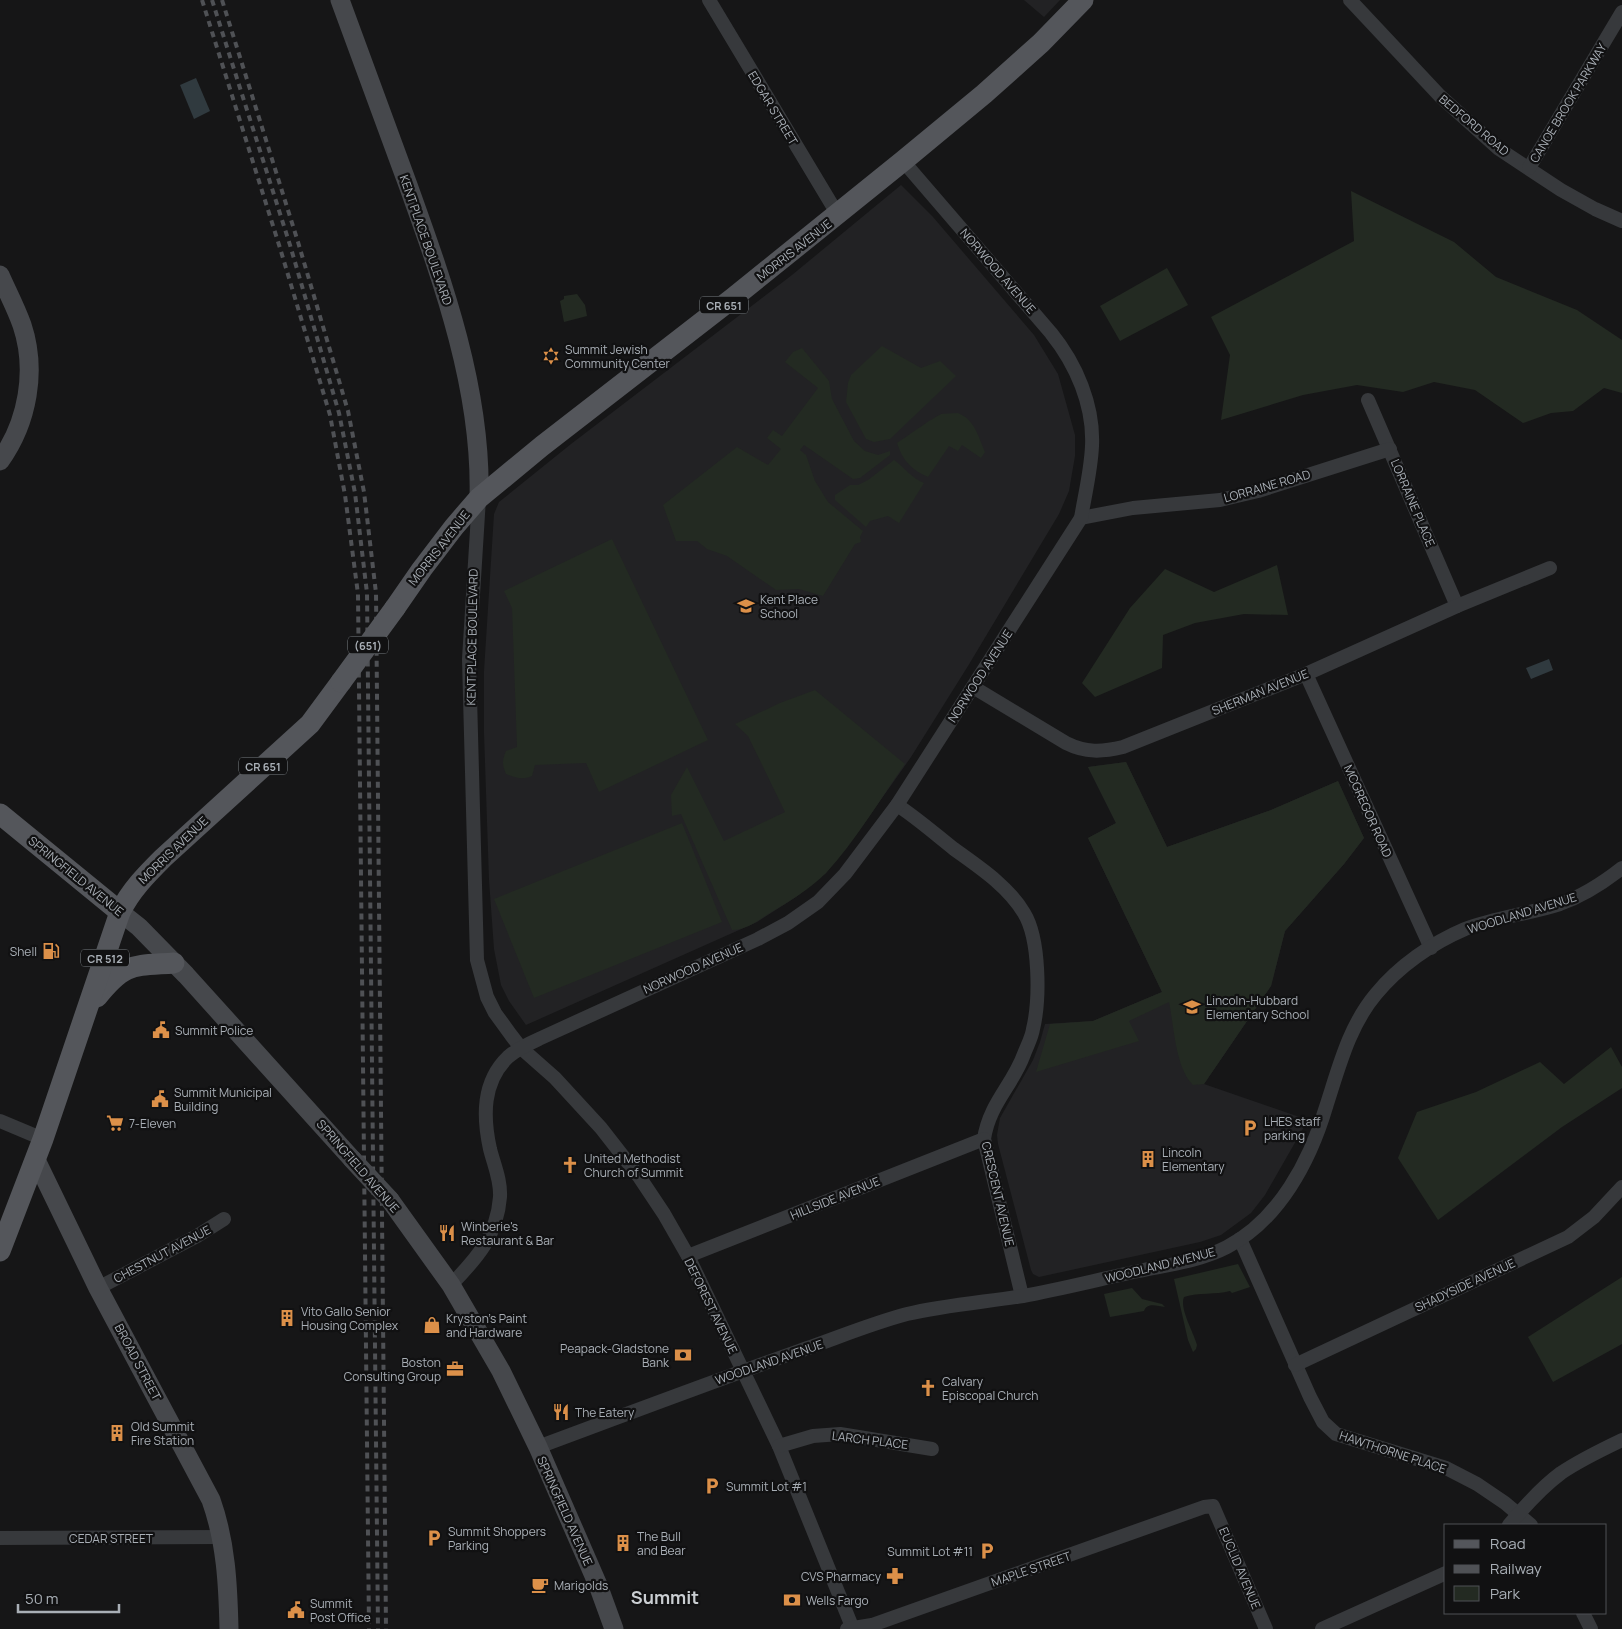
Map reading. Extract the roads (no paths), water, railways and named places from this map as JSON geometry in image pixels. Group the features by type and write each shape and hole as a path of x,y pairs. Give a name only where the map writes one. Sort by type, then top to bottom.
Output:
{"main road":[{"name":"KENT PLACE BOULEVARD","path":"340,0 430,246 448,304 472,405 480,466 479,498"},
{"name":"MORRIS AVENUE","path":"0,1251 44,1139 120,912 128,896 142,879 310,724 448,534 479,498 542,446 838,215 984,94 1042,43 1083,0"},
{"path":"0,275 21,324 29,359 25,405 19,425 0,461"},
{"name":"SPRINGFIELD AVENUE","path":"0,814 139,927 390,1200 451,1284 501,1372 538,1447 598,1585 614,1629"},
{"path":"90,1004 118,973 145,964 174,963"},
{"name":"BROAD STREET","path":"36,1160 98,1288 205,1487 222,1537 229,1597 229,1629"}],"street":[{"name":"EDGAR STREET","path":"708,0 838,215"},
{"name":"BEDFORD ROAD","path":"1350,0 1440,96 1462,118 1499,149 1561,190 1595,209 1622,221"},
{"name":"CANOE BROOK PARKWAY","path":"1529,168 1622,12"},
{"name":"NORWOOD AVENUE","path":"521,1048 758,939 788,923 818,902 845,874 897,805 1081,518 1092,444 1089,415 1083,389 1073,366 1051,333 903,161"},
{"name":"LORRAINE PLACE","path":"1368,400 1457,606"},
{"name":"LORRAINE ROAD","path":"1081,518 1133,508 1220,500 1258,491 1390,450"},
{"name":"KENT PLACE BOULEVARD","path":"479,498 469,659 477,960 487,997 495,1013 521,1048"},
{"name":"SHERMAN AVENUE","path":"973,687 1078,749 1092,752 1107,751 1123,747 1306,674 1457,606 1550,568"},
{"name":"MCGREGOR ROAD","path":"1306,674 1431,948"},
{"name":"CRESCENT AVENUE","path":"897,805 992,878 1018,904 1030,926 1037,968 1037,999 1033,1029 1023,1057 986,1123 984,1139 1022,1296"},
{"name":"WOODLAND AVENUE","path":"538,1447 743,1370 901,1316 932,1308 1022,1296 1189,1260 1217,1252 1257,1227 1271,1213 1302,1165 1318,1130 1351,1032 1374,996 1398,970 1431,948 1467,928 1560,904 1585,894 1622,868"},
{"name":"DEFOREST AVENUE","path":"521,1048 554,1078 601,1128 645,1186 664,1214 688,1256 779,1446 851,1629"},
{"path":"451,1284 471,1265 482,1250 490,1238 495,1223 500,1195 499,1179 487,1131 485,1107 490,1082 496,1072 507,1058 521,1048"},
{"path":"0,1122 44,1139"},
{"name":"HILLSIDE AVENUE","path":"688,1256 984,1139"},
{"name":"SHADYSIDE AVENUE","path":"1295,1364 1568,1237 1594,1217 1622,1188"},
{"name":"CHESTNUT AVENUE","path":"98,1288 197,1236 224,1219"},
{"name":"HAWTHORNE PLACE","path":"1240,1239 1295,1364 1323,1422 1336,1434 1446,1468 1476,1484 1505,1503 1530,1524"},
{"name":"LARCH PLACE","path":"779,1446 823,1434 840,1434 932,1449"},
{"path":"1510,1524 1560,1474 1582,1460 1622,1440"},
{"name":"MAPLE STREET","path":"851,1629 872,1625 1214,1506"},
{"name":"EUCLID AVENUE","path":"1214,1506 1266,1629"},
{"name":"CEDAR STREET","path":"0,1538 222,1537"},
{"path":"1322,1629 1444,1574"},
{"path":"1584,1614 1592,1629"}],"railway":[{"path":"202,0 330,415 345,495 358,594 369,1629"},
{"path":"212,0 290,245 339,413 355,493 367,593 378,1629"},
{"path":"222,0 298,242 348,411 364,492 376,593 386,1629"}],"place":[{"name":"Summit Jewish Community Center","path":"551,356"},
{"name":"Kent Place School","path":"746,606"},
{"name":"Shell","path":"51,951"},
{"name":"Lincoln-Hubbard Elementary School","path":"1192,1007"},
{"name":"Summit Police","path":"161,1030"},
{"name":"Summit Municipal Building","path":"160,1099"},
{"name":"7-Eleven","path":"115,1123"},
{"name":"LHES staff parking","path":"1250,1128"},
{"name":"Lincoln Elementary","path":"1148,1159"},
{"name":"United Methodist Church of Summit","path":"570,1165"},
{"name":"Winberie's Restaurant & Bar","path":"447,1233"},
{"name":"Vito Gallo Senior Housing Complex","path":"287,1318"},
{"name":"Kryston's Paint and Hardware","path":"432,1325"},
{"name":"Peapack-Gladstone Bank","path":"683,1355"},
{"name":"Boston Consulting Group","path":"455,1369"},
{"name":"Calvary Episcopal Church","path":"928,1388"},
{"name":"The Eatery","path":"561,1412"},
{"name":"Old Summit Fire Station","path":"117,1433"},
{"name":"Summit Lot #1","path":"712,1486"},
{"name":"Summit Shoppers Parking","path":"434,1538"},
{"name":"The Bull and Bear","path":"623,1543"},
{"name":"Summit Lot #11","path":"987,1551"},
{"name":"CVS Pharmacy","path":"895,1576"},
{"name":"Marigolds","path":"540,1585"},
{"name":"Wells Fargo","path":"792,1600"},
{"name":"Summit Post Office","path":"296,1610"}],"district":[{"name":"Summit","path":"665,1597"}]}
